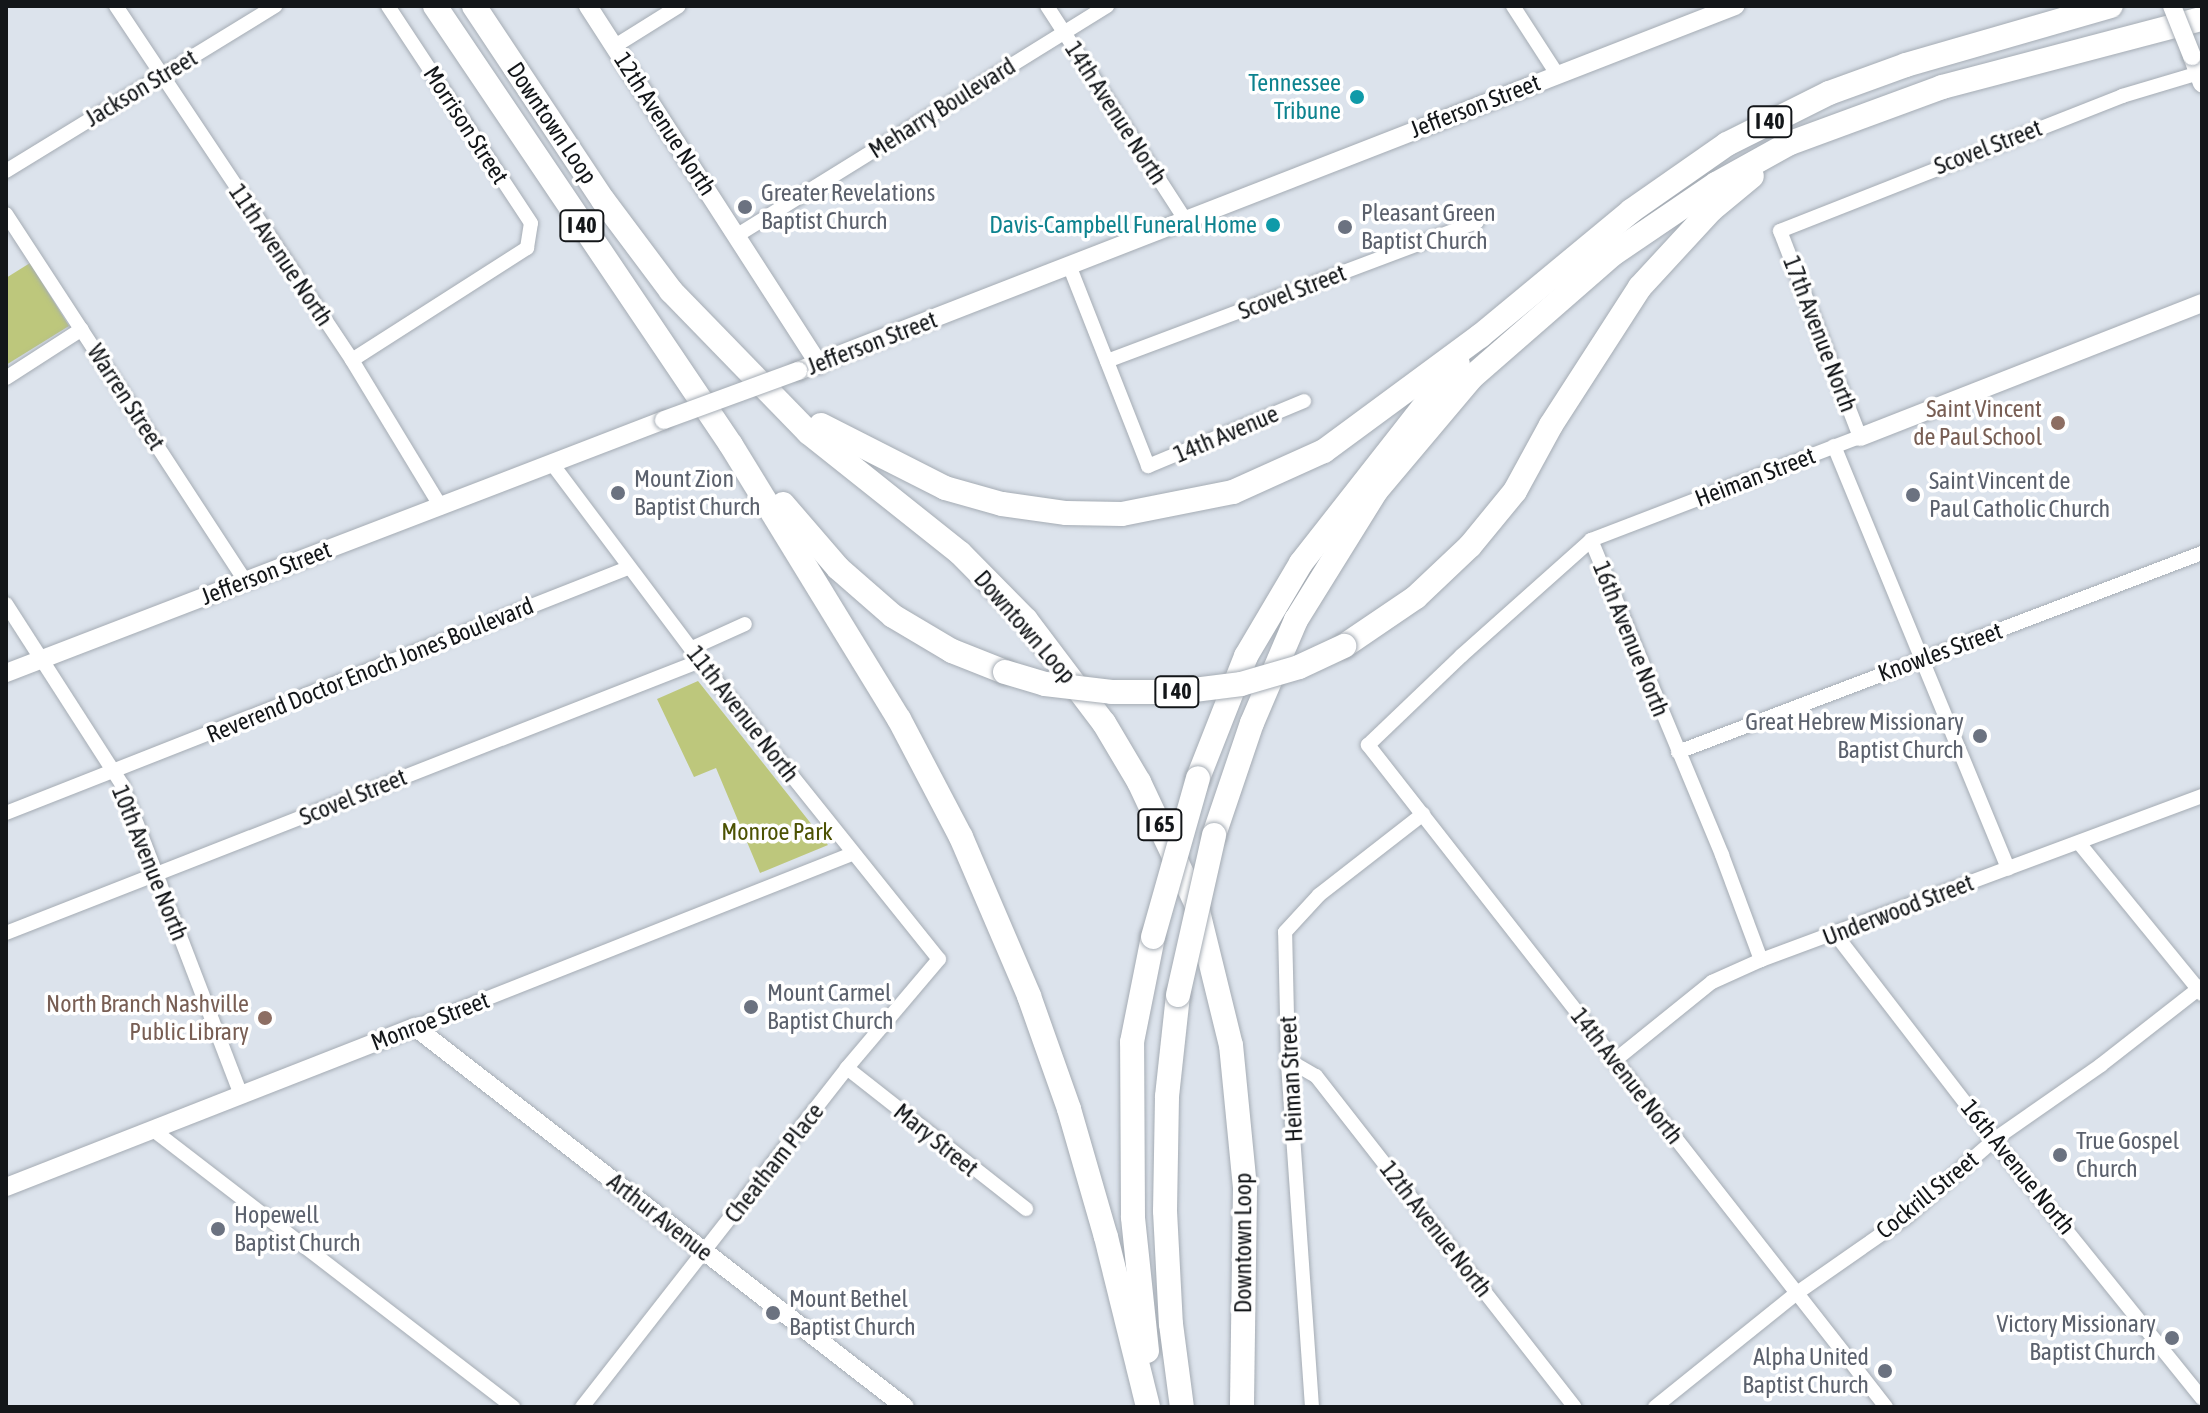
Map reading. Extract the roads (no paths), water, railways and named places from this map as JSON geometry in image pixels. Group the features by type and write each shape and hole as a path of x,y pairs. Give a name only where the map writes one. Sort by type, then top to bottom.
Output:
{"highway":[{"name":"Downtown Loop","path":"435,6 731,445 899,719 985,890 1029,996 1069,1109 1150,1407"},
{"name":"Downtown Loop","path":"474,6 603,200 671,291 808,432 960,553 1026,620 1104,723 1158,819 1196,903 1213,964 1237,1086 1245,1189 1242,1407"},
{"name":"I 40","path":"1480,336 1567,261 1727,144 1829,93 1906,65 2111,6"},
{"name":"I 40","path":"731,445 838,568 893,616 952,651 1045,684 1112,692 1178,692 1241,684 1299,667 1344,646 1416,597 1470,546 1515,491 1551,425 1640,287 1711,210 1790,143 1942,87 2202,19"},
{"path":"1182,1407 1171,1324 1165,1211 1167,1097 1178,995 1214,835 1252,723 1296,620 1376,491 1472,377 1613,254 1716,184 1790,143"},
{"path":"766,388 842,438 945,488 1002,504 1066,513 1122,514 1233,492 1283,472 1324,451 1480,336"},
{"path":"1150,1407 1133,1217 1132,1042 1153,937 1198,778 1246,656 1301,563 1480,336"}],"main road":[{"name":"12th Avenue North","path":"588,6 819,365"},
{"name":"Jefferson Street","path":"6,673 664,420 819,365 1735,6"},
{"path":"2172,6 2198,71"},
{"name":"Heiman Street","path":"1860,437 2202,303"},
{"name":"Monroe Street","path":"6,1187 415,1027"},
{"name":"Arthur Avenue","path":"415,1027 905,1407"}],"street":[{"name":"11th Avenue North","path":"116,6 352,360 441,507"},
{"name":"Jackson Street","path":"6,171 275,6"},
{"name":"Morrison Street","path":"352,360 527,248 531,223 388,6"},
{"path":"615,46 679,6"},
{"name":"14th Avenue North","path":"1047,6 1185,219"},
{"name":"Meharry Boulevard","path":"736,236 1107,6"},
{"path":"1513,6 1557,74"},
{"name":"Scovel Street","path":"1780,231 2122,96 2198,71"},
{"name":"Warren Street","path":"6,214 245,581"},
{"name":"Scovel Street","path":"1107,361 1477,222"},
{"name":"17th Avenue North","path":"1780,231 1860,437"},
{"path":"1069,265 1107,361"},
{"path":"6,378 82,329"},
{"name":"14th Avenue","path":"1107,361 1148,466 1304,401"},
{"name":"Heiman Street","path":"1368,745 1461,656 1591,540 1860,437"},
{"name":"17th Avenue North","path":"1834,446 2008,869"},
{"name":"11th Avenue North","path":"553,465 628,568 939,959"},
{"name":"16th Avenue North","path":"1591,540 1761,960"},
{"name":"Knowles Street","path":"1678,752 2202,553"},
{"name":"Reverend Doctor Enoch Jones Boulevard","path":"6,813 628,568"},
{"name":"10th Avenue North","path":"6,604 122,785 241,1095"},
{"name":"Scovel Street","path":"6,933 158,875 696,655 745,624"},
{"name":"14th Avenue North","path":"1368,745 1886,1407"},
{"name":"Underwood Street","path":"1614,1061 1712,982 1761,960 1836,935 2202,796"},
{"name":"Heiman Street","path":"1312,1407 1288,1060 1285,932 1319,895 1423,814"},
{"path":"2079,843 2201,990"},
{"name":"Monroe Street","path":"415,1027 853,854"},
{"name":"16th Avenue North","path":"1836,935 2202,1398"},
{"name":"Cheatham Place","path":"582,1407 847,1068 939,959"},
{"name":"Cockrill Street","path":"1655,1407 1797,1293 1906,1217 1995,1139 2201,990"},
{"name":"12th Avenue North","path":"1288,1060 1316,1076 1575,1407"},
{"name":"Mary Street","path":"847,1068 1026,1209"},
{"path":"152,1129 513,1407"}],"place":[{"name":"Tennessee Tribune","path":"1357,97"},
{"name":"Greater Revelations Baptist Church","path":"745,207"},
{"name":"Davis-Campbell Funeral Home","path":"1273,225"},
{"name":"Pleasant Green Baptist Church","path":"1345,227"},
{"name":"Saint Vincent de Paul School","path":"2058,423"},
{"name":"Mount Zion Baptist Church","path":"618,493"},
{"name":"Saint Vincent de Paul Catholic Church","path":"1913,495"},
{"name":"Great Hebrew Missionary Baptist Church","path":"1980,736"},
{"name":"Mount Carmel Baptist Church","path":"751,1007"},
{"name":"North Branch Nashville Public Library","path":"265,1018"},
{"name":"True Gospel Church","path":"2060,1155"},
{"name":"Hopewell Baptist Church","path":"218,1229"},
{"name":"Mount Bethel Baptist Church","path":"773,1313"},
{"name":"Victory Missionary Baptist Church","path":"2172,1338"},
{"name":"Alpha United Baptist Church","path":"1885,1371"}],"park label":[{"name":"Monroe Park","path":"777,832"}]}
